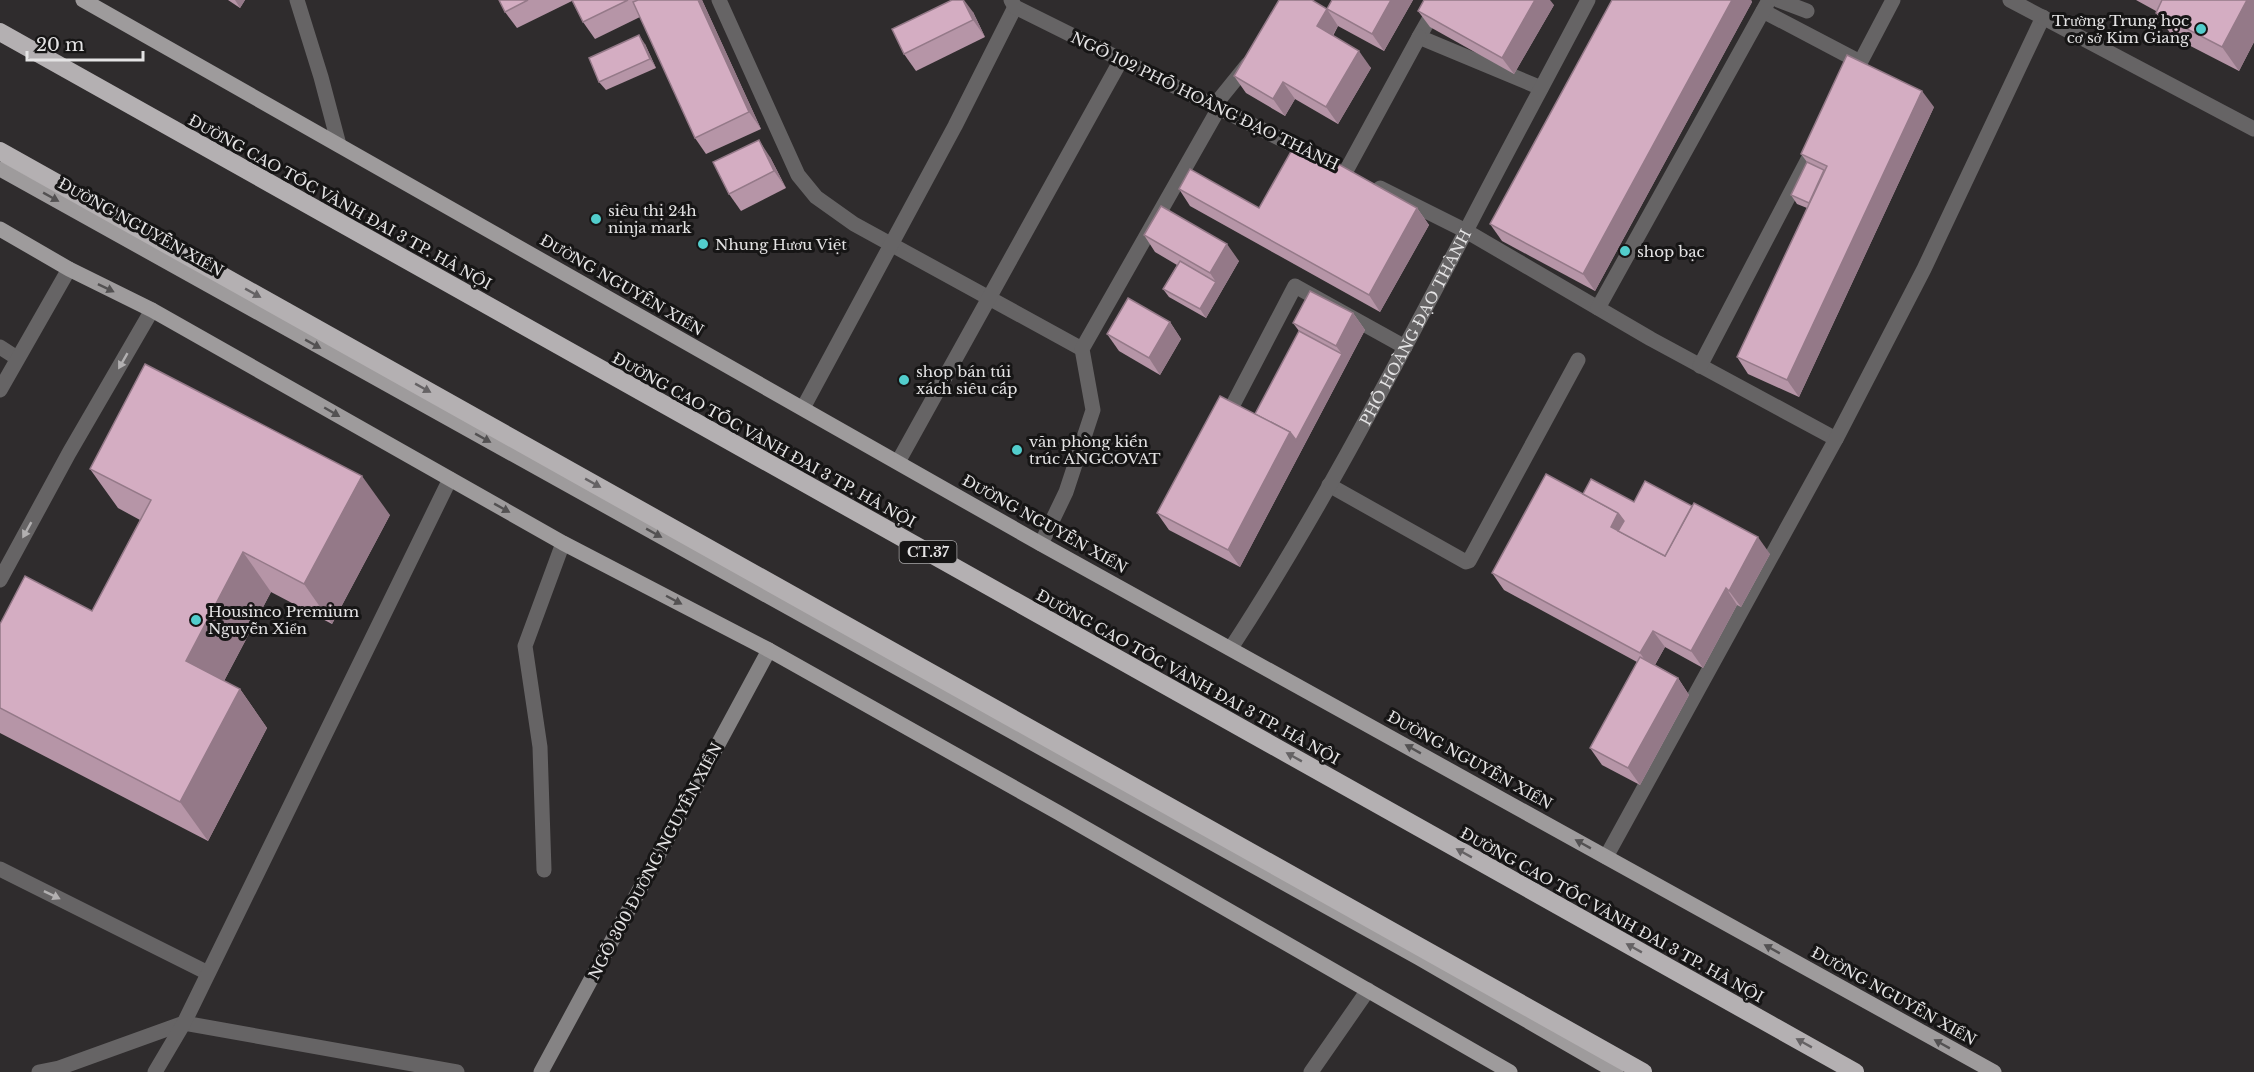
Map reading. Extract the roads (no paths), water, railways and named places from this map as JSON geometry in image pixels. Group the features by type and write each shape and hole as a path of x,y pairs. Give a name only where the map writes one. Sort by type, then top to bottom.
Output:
{"highway":[{"name":"ĐƯỜNG CAO TỐC VÀNH ĐAI 3 TP. HÀ NỘI","path":"0,32 1855,1072"},
{"path":"0,151 1643,1072"}],"main road":[{"name":"ĐƯỜNG NGUYỄN XIỂN","path":"83,0 1041,544 1994,1072"},
{"name":"ĐƯỜNG NGUYỄN XIỂN","path":"0,169 1419,958 1616,1072"},
{"path":"0,229 69,269 152,310 563,543 769,650 1059,813 1510,1072"}],"street":[{"path":"297,0 339,145"},
{"path":"719,0 798,175 816,197 837,213 1082,349"},
{"path":"1346,171 1440,0"},
{"name":"PHỐ HOÀNG ĐẠO THÀNH","path":"1231,648 1262,600 1329,485 1406,347 1588,0"},
{"path":"1778,0 1807,11"},
{"path":"1844,92 1893,0"},
{"path":"2010,0 2254,129"},
{"path":"803,408 956,126 1013,3"},
{"name":"NGÕ 102 PHỐ HOÀNG ĐẠO THÀNH","path":"1013,3 1121,60 1466,231 1700,366 1836,439"},
{"path":"1598,308 1766,5 1860,62"},
{"path":"1606,857 1836,439 1924,269 2043,17"},
{"path":"1419,37 1541,88"},
{"path":"1041,544 1066,492 1093,410 1082,349 1217,107 1254,55"},
{"path":"898,462 1121,60"},
{"path":"1700,366 1823,132"},
{"path":"0,390 69,269"},
{"path":"1218,435 1295,286 1406,347"},
{"path":"0,580 69,453 152,310"},
{"path":"0,347 17,358"},
{"path":"1329,485 1469,561 1578,360"},
{"path":"155,1072 184,1023 450,479"},
{"path":"544,870 540,747 525,646 563,543"},
{"name":"NGÕ 300 ĐƯỜNG NGUYỄN XIỂN","path":"541,1072 769,650"},
{"path":"0,869 208,973"},
{"path":"1311,1072 1368,990"},
{"path":"39,1072 59,1068 184,1023 457,1072"}],"place":[{"name":"Trường Trung học cơ sở Kim Giang","path":"2201,29"},
{"name":"siêu thị 24h ninja mark","path":"596,219"},
{"name":"Nhung Hươu Việt","path":"703,244"},
{"name":"shop bạc","path":"1625,251"},
{"name":"shop bán túi xách siêu cấp","path":"904,380"},
{"name":"văn phòng kiến trúc ANGCOVAT","path":"1017,450"},
{"name":"Housinco Premium Nguyễn Xiển","path":"196,620"}]}
